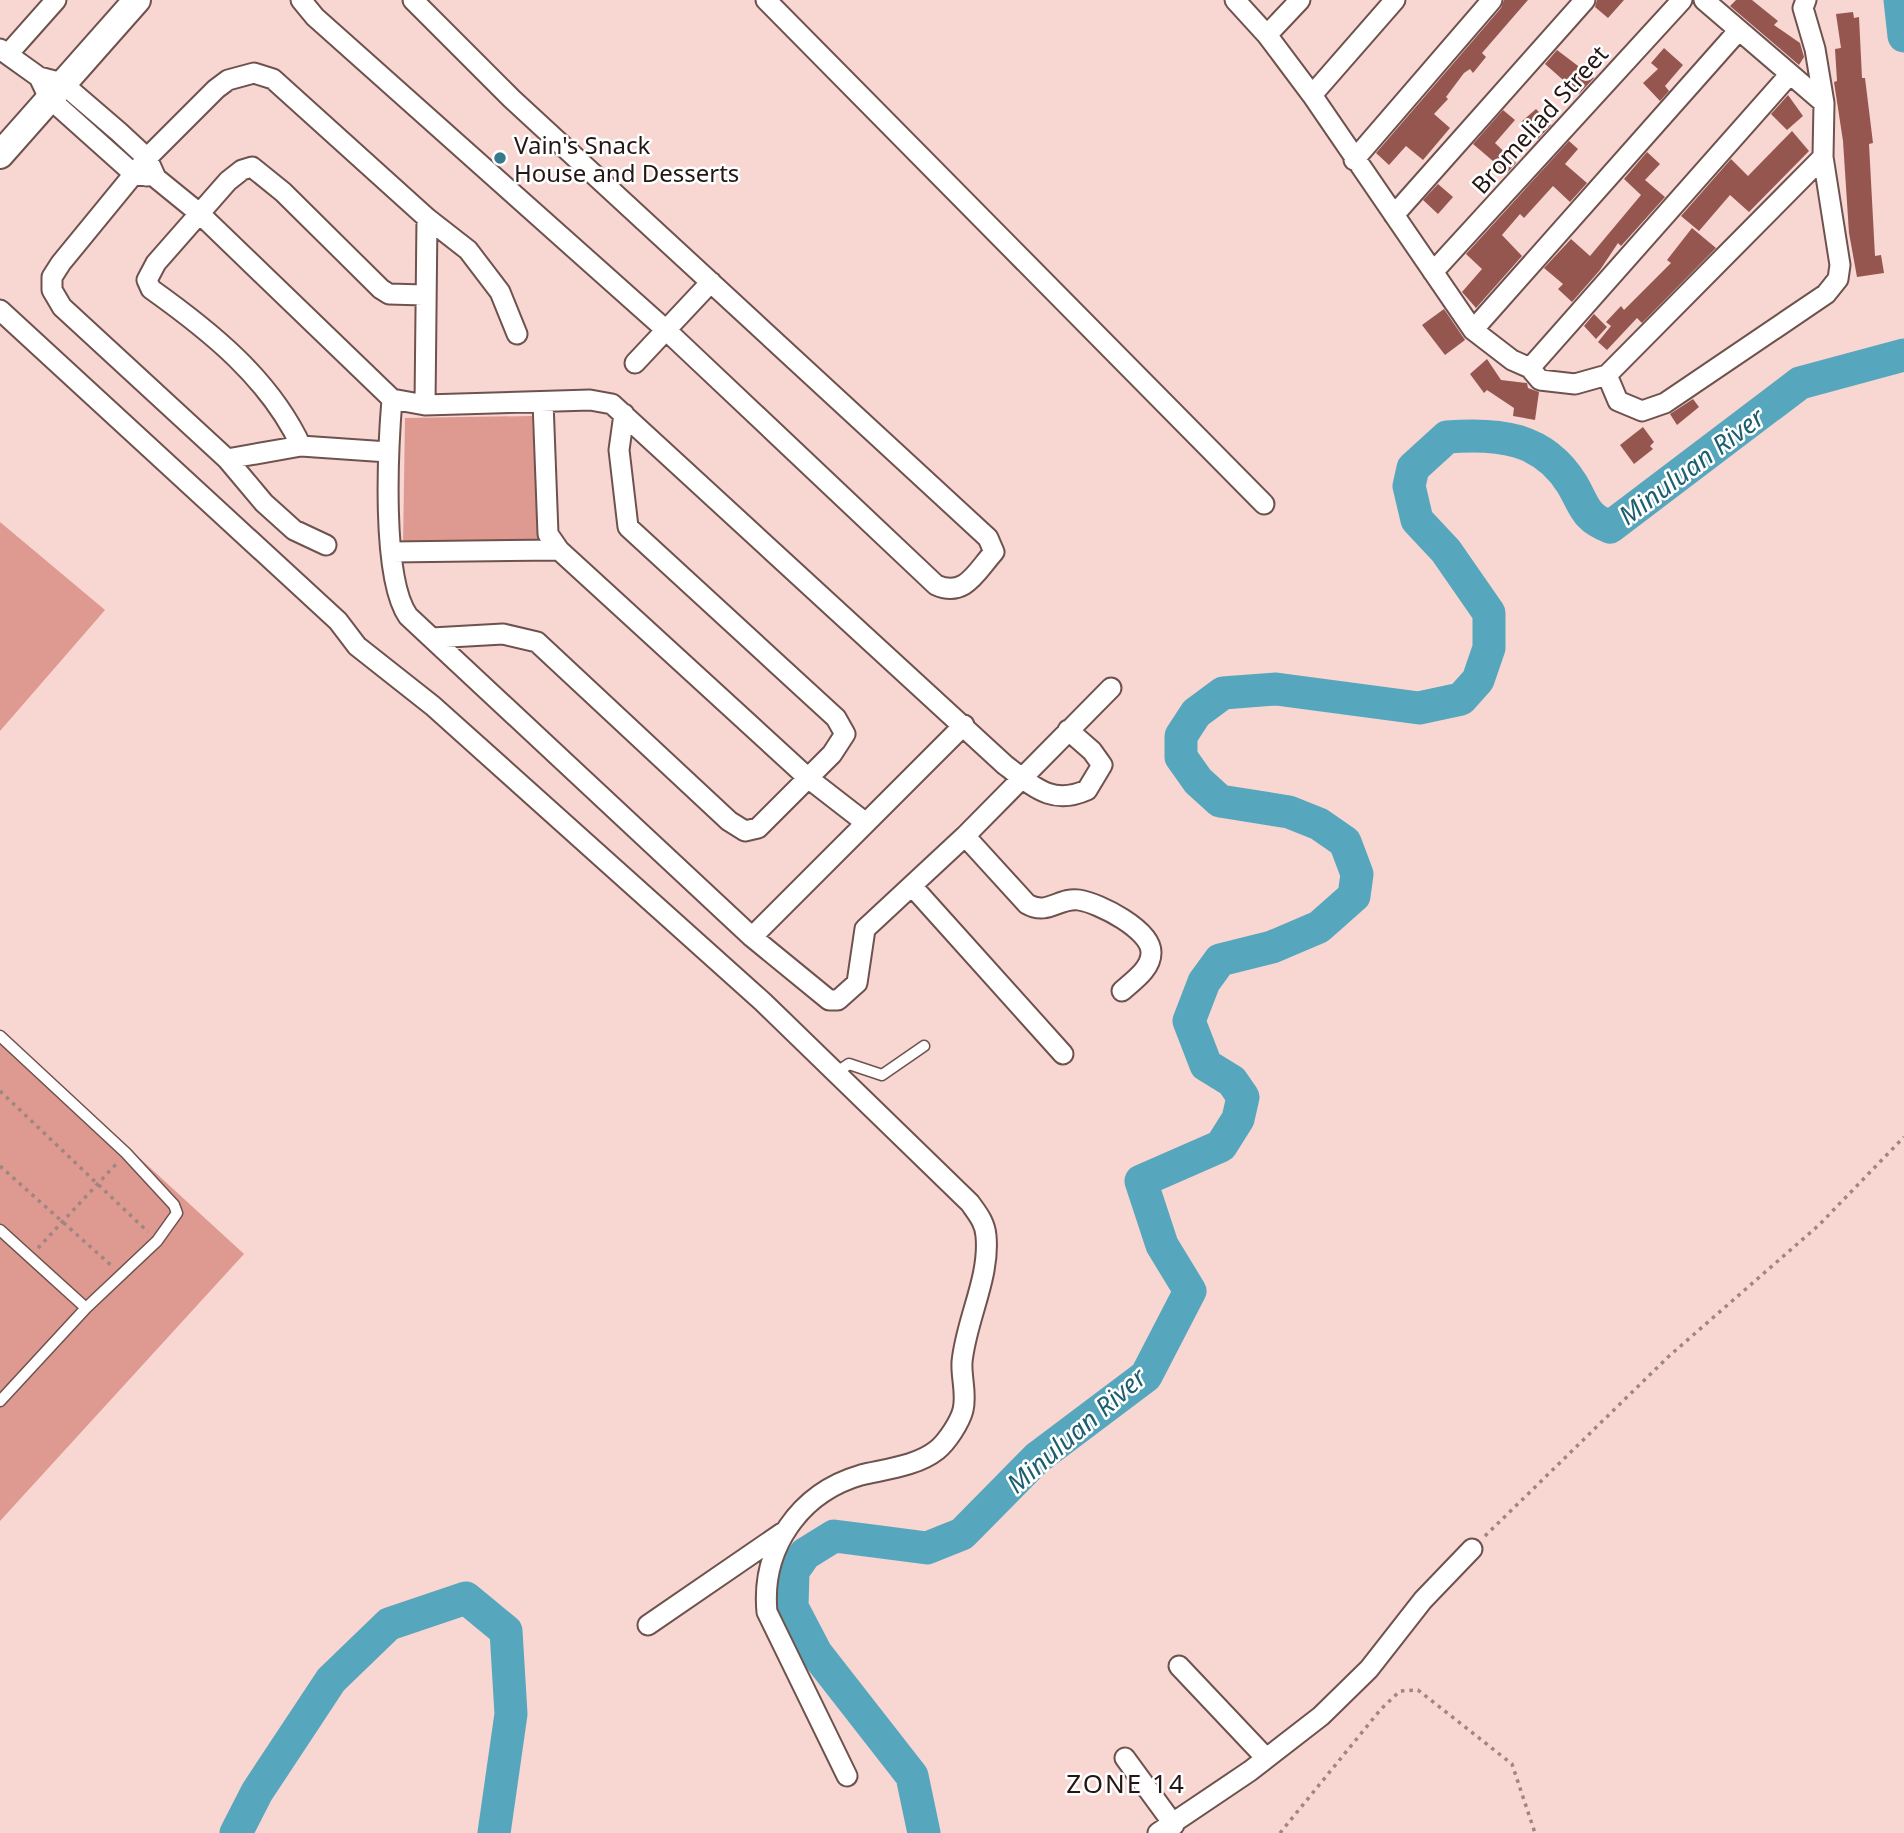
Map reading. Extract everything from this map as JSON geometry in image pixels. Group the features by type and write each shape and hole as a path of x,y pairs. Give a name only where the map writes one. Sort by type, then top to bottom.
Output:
{"main road":[{"path":"0,155 50,86 137,0"}],"street":[{"path":"56,0 4,52 147,158 156,178 199,213 392,399 425,405 603,401 612,404 1023,779 1053,797 1078,794 1095,782 1102,765 1068,730"},
{"path":"301,0 314,17 666,330 936,585 953,590 962,588 995,552 993,544 512,99 413,0"},
{"path":"766,0 1264,504"},
{"path":"1236,0 1267,35 1312,95 1353,160 1472,330 1512,360 1530,368 1540,380 1562,385 1607,375 1823,158"},
{"path":"1267,35 1300,0"},
{"path":"1312,95 1395,0"},
{"path":"1353,160 1492,0"},
{"path":"1394,215 1584,0"},
{"name":"Bromeliad Street","path":"1433,272 1682,0"},
{"path":"1704,0 1824,103"},
{"path":"1607,375 1618,401 1642,411 1653,409 1833,288 1840,265 1823,158 1824,103 1815,49 1801,3"},
{"path":"1472,330 1739,30"},
{"path":"326,545 294,530 264,503 227,459 62,307 52,289 52,277 61,263 147,158 228,80 254,73 273,79 427,218 468,250 500,292 517,334"},
{"path":"1530,368 1790,74"},
{"path":"50,86 134,174 156,178"},
{"path":"302,446 289,420 230,352 209,331 151,289 147,281 149,273 199,213 242,170 252,167 283,192 382,289 389,294 424,295"},
{"path":"425,405 424,295 427,218"},
{"path":"635,363 710,282"},
{"path":"0,310 338,621 357,646 433,706 664,911 837,1072 970,1203 982,1220 986,1237 983,1270 962,1360 963,1412 938,1449 920,1460 841,1483 819,1496 782,1533 648,1625"},
{"path":"392,399 388,452 392,552 400,604 432,638 752,937 821,996 838,1000 857,983 865,929 965,836 1111,688"},
{"path":"543,402 548,534 559,550 808,778 866,822"},
{"path":"432,638 503,634 537,642 738,829 745,831 758,828 832,754 845,734 844,728 628,527 619,450 624,414"},
{"path":"227,459 302,446 388,452"},
{"path":"392,552 559,550"},
{"path":"752,937 964,725"},
{"path":"965,836 1027,904 1036,909 1050,909 1066,901 1079,900 1118,916 1137,930 1150,943 1152,954 1141,974 1122,991"},
{"path":"912,886 1063,1054"},
{"path":"782,1533 768,1566 765,1588 767,1612 847,1776"},
{"path":"1125,1758 1166,1829 1321,1716 1369,1670 1423,1600 1472,1549"},
{"path":"1179,1666 1266,1758"}],"lane":[{"path":"0,1036 126,1153 174,1205 177,1213 157,1241 86,1308 0,1401"},
{"path":"837,1072 849,1064 882,1075 924,1046"},
{"path":"0,1230 86,1308"}],"path":[{"path":"0,1091 100,1183 157,1241"},
{"path":"1472,1549 1668,1357 1819,1225 1904,1137"},
{"path":"29,1256 126,1153"},
{"path":"0,1166 122,1276"},
{"path":"1280,1833 1381,1709 1400,1690 1418,1690 1512,1764 1535,1833"}],"shaded area":[{"path":"532,416 539,548 403,548 405,418"},
{"path":"0,522 105,610 0,731"},
{"path":"0,1030 244,1254 0,1521"}],"building":[{"path":"1504,0 1528,0 1482,53 1486,57 1473,73 1470,69 1464,73 1446,97 1448,99 1434,114 1450,128 1423,160 1406,146 1389,165 1376,153 1501,8"},
{"path":"1597,0 1624,0 1608,18 1595,7"},
{"path":"1736,0 1752,0 1778,21 1774,25 1800,43 1804,57 1799,65 1730,6"},
{"path":"1853,12 1854,18 1859,17 1862,78 1865,78 1873,143 1869,144 1875,256 1881,255 1884,273 1857,277 1849,233 1843,141 1834,82 1837,81 1835,49 1841,48 1836,14"},
{"path":"1664,48 1683,65 1665,86 1669,91 1660,101 1643,83 1658,69 1651,63"},
{"path":"1557,50 1594,78 1579,94 1545,64"},
{"path":"1788,95 1803,116 1787,130 1771,114"},
{"path":"1536,109 1551,125 1538,139 1521,122"},
{"path":"1503,110 1515,120 1495,143 1516,163 1507,173 1473,144"},
{"path":"1792,131 1809,151 1749,212 1730,195 1699,231 1681,216 1731,159 1748,176"},
{"path":"1569,141 1578,149 1565,164 1587,183 1570,202 1553,186 1524,218 1520,214 1502,235 1522,256 1476,308 1462,292 1482,269 1466,254"},
{"path":"1647,152 1660,164 1645,180 1665,197 1621,246 1618,243 1600,270 1572,302 1558,289 1563,284 1544,268 1571,239 1590,256 1641,195 1624,179"},
{"path":"1438,184 1453,197 1438,214 1423,200"},
{"path":"1692,228 1716,248 1642,323 1637,318 1607,350 1598,342 1611,326 1606,322 1621,306 1624,310 1671,263 1667,260"},
{"path":"1444,309 1465,340 1445,355 1422,325"},
{"path":"1594,314 1607,327 1596,339 1584,326"},
{"path":"1487,359 1501,380 1527,383 1528,388 1539,392 1535,420 1513,416 1514,408 1487,390 1484,393 1470,374"},
{"path":"1693,399 1699,407 1677,425 1670,414"},
{"path":"1643,427 1654,442 1650,446 1653,449 1634,464 1620,445"}],"waterway":[{"name":"Minuluan River","path":"1900,0 1904,36"},
{"name":"Minuluan River","path":"924,1833 912,1776 816,1653 792,1607 793,1571 805,1554 834,1536 927,1548 962,1534 1037,1458 1146,1376 1190,1291 1162,1245 1141,1181 1221,1146 1238,1119 1243,1097 1232,1081 1206,1065 1189,1021 1204,982 1220,960 1272,947 1319,927 1354,896 1357,874 1345,842 1319,824 1289,812 1220,801 1198,781 1181,757 1181,736 1196,713 1223,693 1276,689 1419,708 1461,699 1478,680 1489,648 1489,613 1446,551 1417,520 1409,486 1413,468 1447,437 1484,436 1518,441 1533,447 1560,468 1590,515 1610,527 1800,383 1904,355"},
{"name":"Minuluan River","path":"236,1833 257,1792 331,1680 389,1624 466,1598 506,1631 511,1714 494,1833"}],"place":[{"name":"Vain's Snack House and Desserts","path":"500,158"}],"district":[{"name":"ZONE 14","path":"1126,1783"}]}
